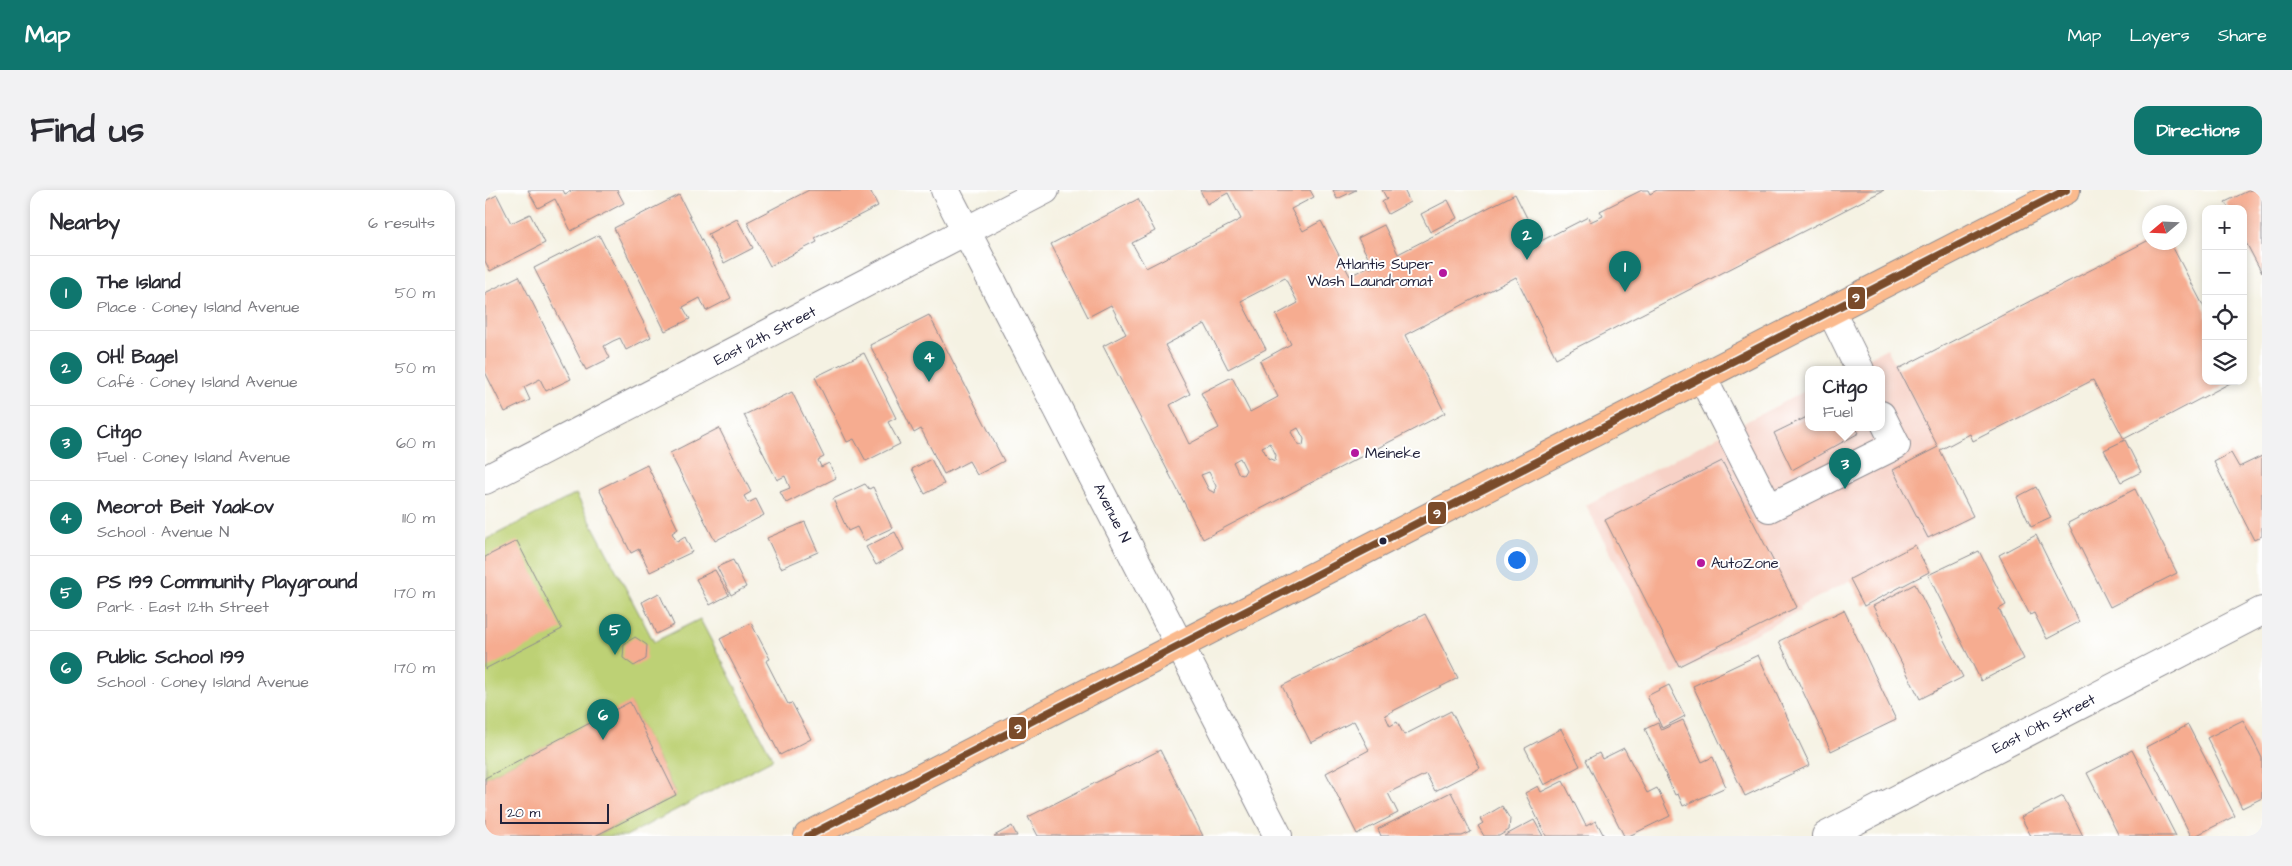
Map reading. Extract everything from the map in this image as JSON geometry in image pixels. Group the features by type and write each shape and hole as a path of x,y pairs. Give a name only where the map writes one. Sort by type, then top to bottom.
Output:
{"main road":[{"path":"808,836 2066,190"}],"street":[{"name":"Avenue N","path":"945,190 1278,836"},
{"name":"East 12th Street","path":"485,480 1045,190"},
{"path":"1831,311 1858,366"},
{"path":"1702,377 1769,508 1896,445 1885,423"},
{"name":"East 10th Street","path":"1825,836 2262,611"}],"shaded area":[{"path":"1887,348 1974,516 1799,607 1800,611 1673,675 1586,505 1805,391 1805,431 1885,431 1885,366 1853,366"}],"green space":[{"path":"576,494 654,642 700,619 773,759 626,836 595,836 676,795 630,703 485,778 485,540"}],"building":[{"path":"528,190 563,190 565,194 573,190 617,190 624,203 571,231 555,199 538,208"},
{"path":"809,190 870,190 878,206 815,238 817,242 770,266 747,222"},
{"path":"1200,190 1310,190 1314,197 1291,209 1303,231 1321,221 1350,276 1369,266 1370,268 1373,267 1358,238 1384,225 1398,254 1515,194 1539,242 1588,217 1590,222 1603,216 1600,211 1642,190 1648,190 1650,194 1657,190 1884,190 1556,358 1516,277 1405,335 1445,413 1203,539 1103,346 1126,334 1111,305 1088,317 1051,244 1138,199 1155,231 1132,243 1146,268 1241,219 1228,193 1207,204","holes":["1285,278 1298,303 1276,315 1291,344 1260,361 1278,397 1250,412 1232,377 1201,393 1219,428 1189,444 1170,405 1190,394 1165,345 1205,324 1228,369 1266,349 1241,301","1298,428 1304,439 1303,446 1297,443 1291,432","1270,443 1276,455 1275,461 1268,458 1262,447","1240,458 1246,470 1243,475 1239,474 1233,462","1209,472 1216,486 1215,493 1209,490 1201,475"]},
{"path":"1333,190 1356,190 1337,199"},
{"path":"1382,190 1404,190 1410,202 1388,214 1382,202 1387,199"},
{"path":"2250,190 2262,190 2262,273 2247,245 2247,205 2227,205 2225,202"},
{"path":"497,195 511,223 530,214 545,243 490,271 485,261 485,201"},
{"path":"679,195 731,298 706,311 700,298 683,307 690,319 665,331 614,228"},
{"path":"1448,200 1457,218 1430,232 1421,214"},
{"path":"737,219 753,248 724,263 708,234"},
{"path":"599,235 651,337 626,350 620,338 613,341 604,346 610,358 586,370 534,268"},
{"path":"2142,244 2142,250 2174,250 2202,303 2202,385 2226,385 2124,439 2093,380 1973,441 1970,434 1940,450 1973,516 1928,538 1893,470 1938,447 1898,369"},
{"path":"519,276 571,379 546,391 540,379 524,387 530,400 505,412 485,372 485,293"},
{"path":"929,315 1004,461 977,475 969,461 944,474 921,429 914,433 870,345"},
{"path":"864,353 896,418 888,422 900,444 866,461 854,439 847,442 815,377"},
{"path":"792,392 824,457 818,460 821,467 829,463 836,478 786,503 780,492 790,488 785,476 777,480 744,415"},
{"path":"1805,418 1805,431 1858,431 1859,433 1792,470 1774,433"},
{"path":"719,428 751,492 744,496 748,503 756,499 764,515 715,541 670,453"},
{"path":"2125,440 2141,472 2121,482 2104,450"},
{"path":"2231,453 2239,467 2262,456 2262,536 2254,540 2214,462"},
{"path":"931,459 944,484 925,494 912,469"},
{"name":"AutoZone","path":"1722,461 1797,607 1679,666 1605,520"},
{"path":"647,465 678,529 672,533 677,542 685,537 692,552 650,572 639,549 631,553 599,489"},
{"path":"865,484 869,489 873,487 892,528 864,541 857,527 848,531 833,499"},
{"path":"2036,487 2051,518 2031,527 2017,497"},
{"path":"2135,489 2177,573 2110,607 2068,523"},
{"path":"805,522 818,552 781,568 767,538"},
{"path":"895,532 904,550 876,565 866,547"},
{"path":"2036,535 2079,622 2047,639 2034,613 2030,615 1999,555"},
{"path":"517,541 562,629 485,669 485,557"},
{"path":"1915,545 1929,572 1864,606 1850,579"},
{"path":"1979,551 2006,605 1999,609 2024,659 1981,681 1928,575"},
{"path":"733,560 746,587 731,595 717,567"},
{"path":"715,570 729,595 710,605 696,579"},
{"path":"1915,584 1963,677 1920,699 1873,606"},
{"path":"659,593 674,625 656,634 642,602"},
{"path":"1844,610 1896,720 1831,751 1779,641"},
{"path":"1425,614 1458,678 1385,715 1390,726 1397,722 1404,735 1451,711 1480,768 1435,791 1426,774 1388,793 1398,813 1357,834 1326,773 1369,750 1354,721 1311,743 1282,686"},
{"path":"751,623 770,659 766,661 788,704 792,703 811,739 780,755 720,639"},
{"path":"635,637 647,645 646,659 634,666 623,658 624,644"},
{"path":"1758,655 1810,765 1745,796 1693,686"},
{"path":"1669,685 1685,716 1662,728 1647,696"},
{"path":"630,702 676,795 595,836 485,836 485,778"},
{"path":"1683,720 1702,762 1713,757 1726,787 1683,806 1678,794 1675,795 1645,729 1658,723 1661,730"},
{"path":"2243,720 2262,758 2262,798 2242,808 2207,738"},
{"path":"2188,725 2235,816 2195,836 2191,836 2146,747"},
{"path":"1561,729 1580,766 1544,785 1525,748"},
{"path":"1624,748 1647,793 1657,788 1670,816 1629,836 1624,836 1586,760 1599,753 1602,759"},
{"path":"1160,750 1203,836 1038,836 1028,817"},
{"path":"2132,750 2176,836 2119,836 2087,773"},
{"path":"1563,781 1586,826 1596,821 1604,836 1546,836 1525,793 1538,786 1541,792"},
{"path":"1451,792 1471,832 1462,836 1381,836 1378,829"},
{"path":"2063,796 2083,836 2031,836 2021,817"},
{"path":"1502,806 1510,819 1509,830 1499,836 1484,836 1478,826 1483,823 1480,819"},
{"path":"1534,820 1543,836 1504,836"},
{"path":"1012,826 1017,836 994,836"}],"transit line":[{"name":"9","path":"808,836 2066,190"}],"place":[{"name":"OH! Bagel","path":"1527,260"},
{"name":"Atlantis Super Wash Laundromat","path":"1443,273"},
{"name":"The Island","path":"1625,292"},
{"name":"Meorot Beit Yaakov","path":"929,382"},
{"name":"Meineke","path":"1355,453"},
{"name":"Citgo","path":"1845,489"},
{"name":"AutoZone","path":"1701,563"},
{"name":"PS 199 Community Playground","path":"615,655"},
{"name":"Public School 199","path":"603,740"}]}
